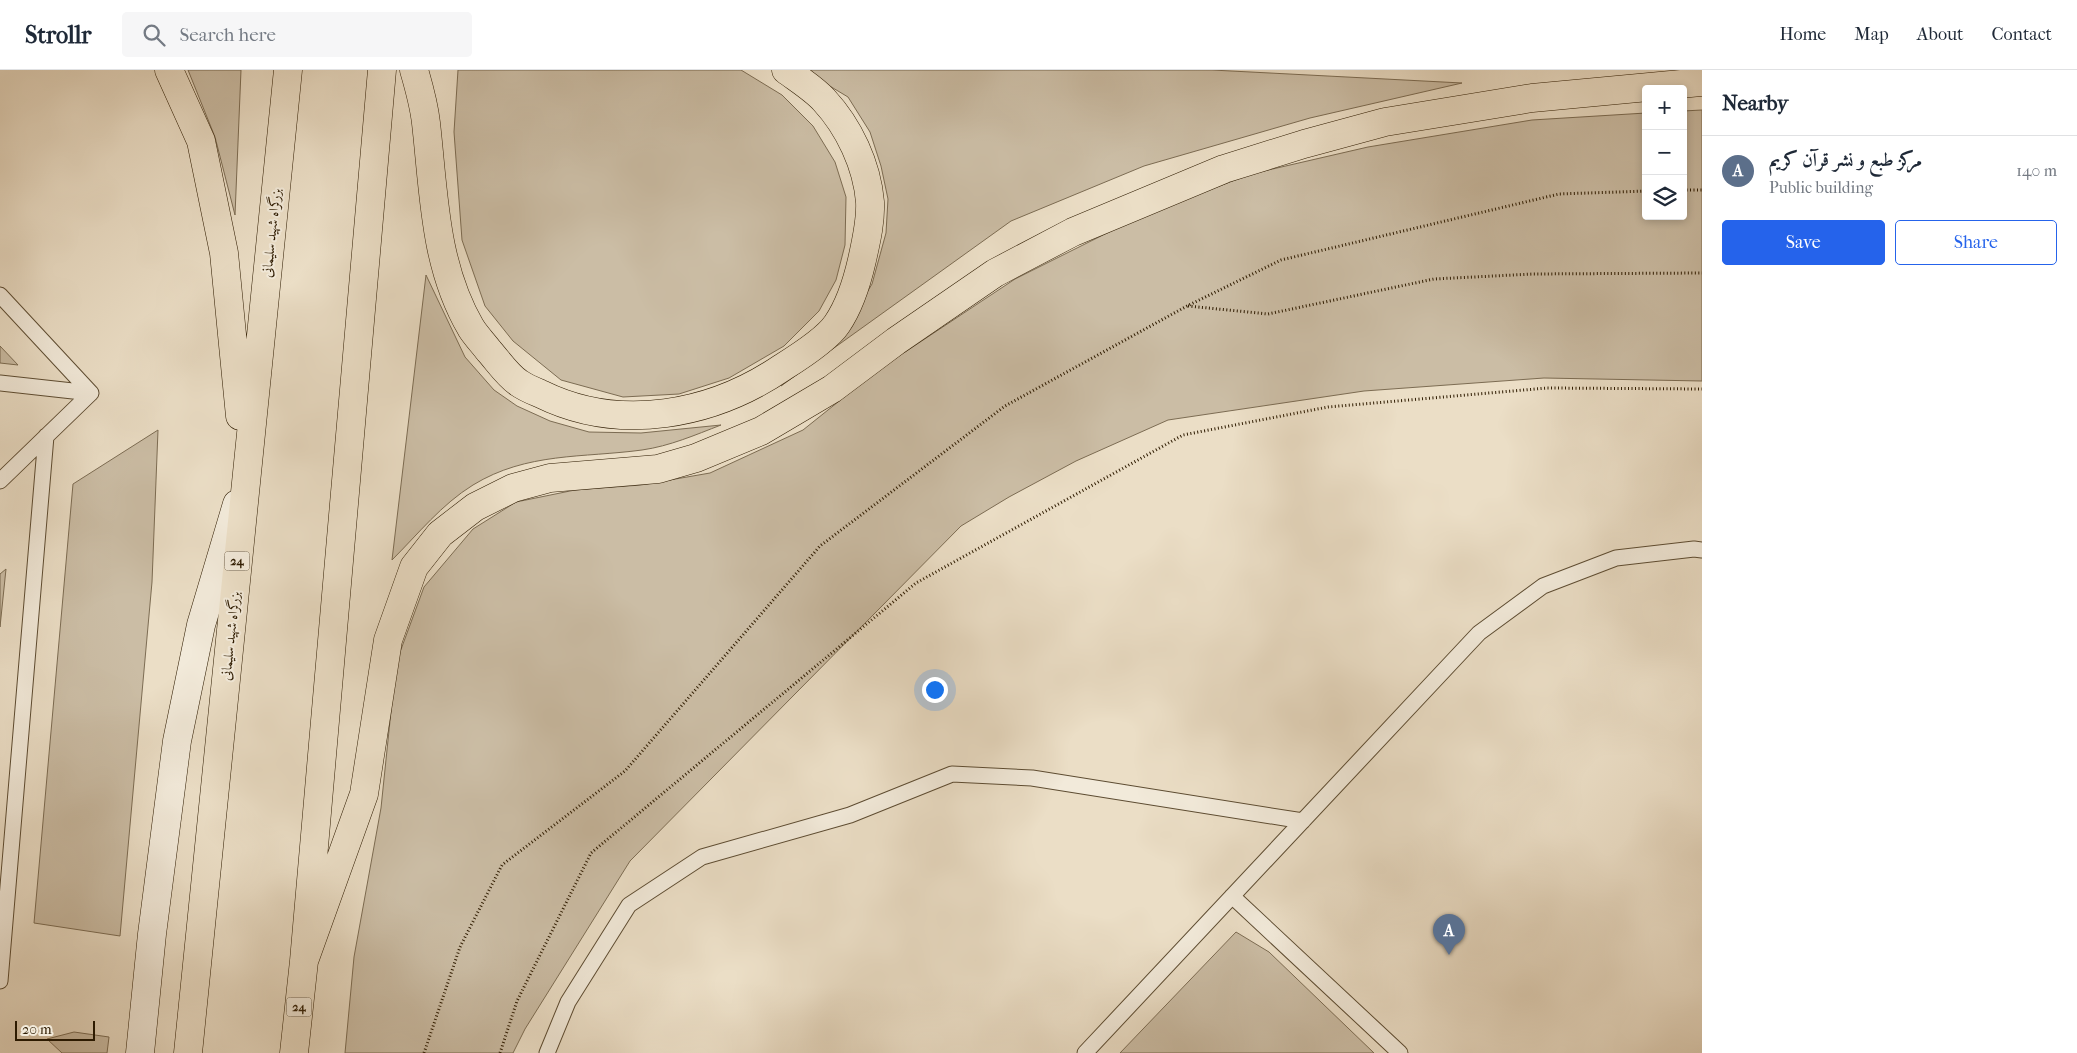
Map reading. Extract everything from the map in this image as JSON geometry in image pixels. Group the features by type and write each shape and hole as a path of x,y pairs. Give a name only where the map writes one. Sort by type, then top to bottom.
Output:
{"highway":[{"path":"169,70 200,141 224,253 246,474"},
{"name":"بزرگراه شهید سلیمانی","path":"188,1053 288,70"},
{"name":"24","path":"294,1053 304,961 382,70"},
{"path":"414,70 426,121 437,226 453,290 472,329 518,383 552,399 585,411 621,415 654,415 690,410 739,394 775,373 805,353 836,326 856,286 866,244 870,202 863,166 846,128 824,99 786,70"},
{"path":"304,961 364,794 388,640 414,567 440,534 475,507 513,488 550,478 658,469 696,458 761,431 832,389 896,340 995,273 1074,232 1224,169 1385,122 1532,98 1702,82"}],"main road":[{"path":"140,1053 152,934 177,741 201,625 246,474"}],"lane":[{"path":"0,295 91,393"},
{"path":"0,383 91,393"},
{"path":"0,481 91,393"},
{"path":"0,981 46,436"},
{"path":"1085,1053 1479,633 1543,586 1616,558 1694,549 1702,550"},
{"path":"547,1053 568,1002 629,905 702,857 850,815 952,774 1032,778 1303,821"},
{"path":"1232,896 1400,1053"}],"path":[{"path":"1687,190 1702,190"},
{"path":"424,1053 460,947 502,865 625,771 820,546 1005,406 1187,306 1281,260 1559,194 1642,191"},
{"path":"1187,306 1268,314 1434,279 1533,274 1702,273"},
{"path":"500,1053 517,1001 591,853 916,583 1183,435 1328,407 1547,388 1702,389"}],"shaded area":[{"path":"188,70 241,70 235,215 215,137"},
{"path":"458,70 741,70 782,95 813,126 835,162 846,197 845,245 836,280 819,311 784,346 729,378 679,394 623,397 561,380 513,341 485,306 462,240 454,132"},
{"path":"803,70 1212,70 1462,83 1310,118 1144,166 1011,221 781,386 847,326 872,284 886,233 888,199 881,166 870,132 848,97"},
{"path":"1702,110 1702,381 1544,378 1364,391 1168,420 1076,461 1009,497 961,526 630,861 525,1029 513,1053 345,1053 354,957 381,808 396,663 424,587 473,529 516,502 575,490 641,485 710,473 803,430 878,370 1015,279 1143,215 1251,174 1368,147 1532,120 1642,113 1642,220 1687,220 1687,111"},
{"path":"426,275 465,357 494,390 517,406 550,421 589,432 641,433 721,425 662,446 642,450 556,458 514,467 493,474 473,485 451,501 392,560"},
{"path":"0,346 18,365 0,363"},
{"path":"158,430 152,582 120,936 34,923 73,484"},
{"path":"6,569 0,627 0,574"},
{"path":"1236,932 1269,952 1374,1053 1120,1053"},
{"path":"74,1032 109,1037 107,1053 62,1053 47,1039"}],"place":[{"name":"مرکز طبع و نشر قرآن کریم","path":"1449,955"}]}
